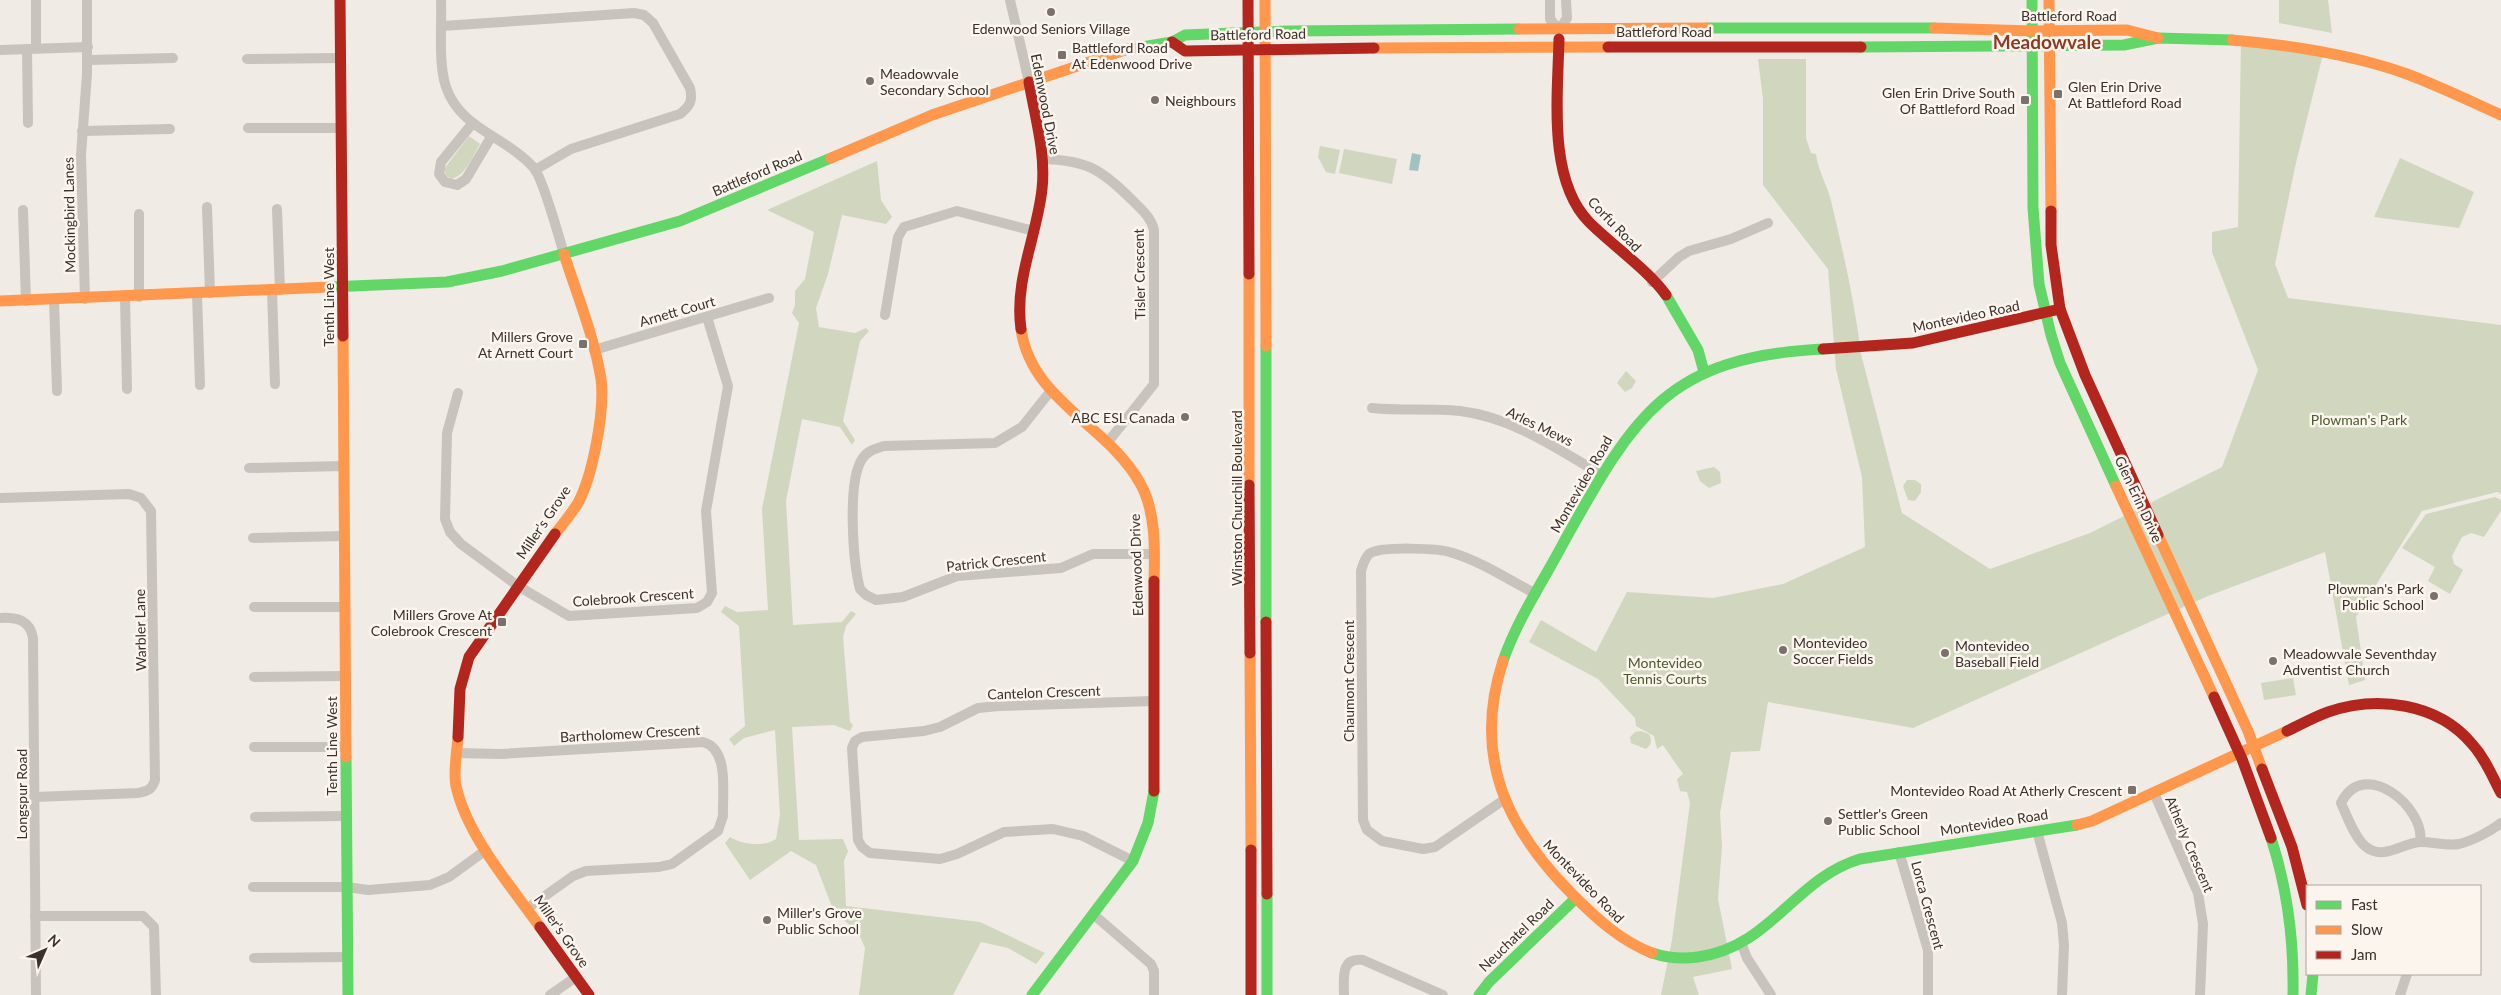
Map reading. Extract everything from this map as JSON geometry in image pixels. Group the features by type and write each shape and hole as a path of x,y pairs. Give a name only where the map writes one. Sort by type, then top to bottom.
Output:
{"street":[{"path":"28,123 36,0"},
{"name":"Mockingbird Lanes","path":"85,299 82,130 88,60 87,0"},
{"name":"Tenth Line West","path":"340,0 348,995"},
{"name":"Miller's Grove","path":"441,0 446,87 457,108 472,124 516,151 536,170 594,350 602,399 584,486 578,502 469,657 460,689 456,785 466,815 486,850 589,995"},
{"name":"Edenwood Drive","path":"1010,0 1029,82 1042,159 1042,187 1034,231 1020,284 1019,321 1026,356 1032,370 1049,393 1108,442 1124,458 1142,485 1151,510 1154,554 1154,799 1144,839 1133,861 1032,995"},
{"name":"Winston Churchill Boulevard","path":"1248,0 1251,995"},
{"path":"1265,0 1267,995"},
{"path":"1550,0 1550,19 1559,30 1567,18 1566,0"},
{"name":"Glen Erin Drive","path":"2032,0 2032,229 2036,274 2043,314 2060,363 2239,754 2267,828 2289,904 2295,953 2293,995"},
{"name":"Glen Erin Drive","path":"2049,0 2051,245 2060,309 2084,375 2254,747 2292,847 2306,901"},
{"path":"442,26 634,13 644,15 654,23 690,88 692,97 690,106 680,114 571,149 536,170"},
{"name":"Battleford Road","path":"0,302 464,280 680,221 932,115 1128,50 1172,42 1185,35 1248,32 1890,26 2032,31 2126,30 2158,38"},
{"name":"Corfu Road","path":"1559,30 1558,147 1571,195 1586,220 1664,293 1679,314 1698,350 1704,372"},
{"name":"Battleford Road","path":"1172,42 1186,51 1559,47 2050,46 2124,45 2158,38 2241,39 2317,50 2406,74 2501,114"},
{"path":"0,50 88,47"},
{"path":"88,60 173,58"},
{"path":"247,58 340,58"},
{"path":"472,124 440,162 439,174 445,182 457,185 466,179 491,137"},
{"path":"248,128 341,128"},
{"path":"82,130 170,130"},
{"name":"Tisler Crescent","path":"1042,159 1080,163 1108,176 1152,222 1154,230 1154,384 1108,442"},
{"path":"208,207 210,293"},
{"path":"275,384 278,209"},
{"path":"23,210 26,301"},
{"path":"885,314 898,237 904,227 957,211 1034,231"},
{"path":"138,214 139,296"},
{"path":"1652,282 1679,257 1689,251 1731,239 1768,223"},
{"path":"197,294 200,385"},
{"path":"125,297 127,388"},
{"name":"Arnett Court","path":"594,350 769,298"},
{"path":"54,300 57,390"},
{"name":"Montevideo Road","path":"2060,309 1899,345 1769,354 1739,360 1704,372 1684,383 1646,413 1616,450 1602,475 1506,652 1497,680 1492,708 1495,764 1505,799 1516,825 1531,849 1576,898 1615,935 1634,947 1654,954 1686,959 1719,954 1742,945 1760,933 1829,872 1871,856 2092,821 2328,712 2351,705 2382,702 2404,705 2440,718 2457,729 2471,742 2483,759 2501,793"},
{"name":"Colebrook Crescent","path":"458,393 447,433 445,519 450,532 461,544 518,586 569,616 697,608 707,602 712,593 707,498 728,386 707,317"},
{"name":"Patrick Crescent","path":"1049,393 1022,427 994,443 884,446 869,451 861,460 852,513 860,589 866,595 876,600 903,597 957,576 1061,568 1094,554 1154,554"},
{"name":"Arles Mews","path":"1372,408 1410,411 1459,411 1496,420 1532,434 1602,475"},
{"path":"248,468 344,466"},
{"name":"Warbler Lane","path":"0,498 129,494 141,498 151,511 155,780 153,786 149,790 138,793 34,797"},
{"path":"253,538 345,536"},
{"name":"Chaumont Crescent","path":"1505,799 1435,847 1413,848 1382,841 1367,830 1363,820 1362,571 1364,561 1370,553 1382,550 1450,551 1536,594"},
{"path":"254,608 345,607"},
{"name":"Longspur Road","path":"0,618 21,619 32,630 36,995"},
{"name":"Tenth Line West","path":"254,677 346,676"},
{"name":"Cantelon Crescent","path":"1133,861 1083,836 1053,829 1004,832 957,854 940,859 870,853 862,847 858,840 852,748 855,741 862,737 940,727 978,708 1019,704 1153,701"},
{"name":"Bartholomew Crescent","path":"456,753 501,754 703,742 711,744 718,751 721,760 723,816 722,825 710,838 672,864 659,867 586,871 573,876 528,908"},
{"path":"254,747 346,746"},
{"path":"2420,842 2420,830 2408,807 2391,792 2376,784 2365,784 2353,788 2344,796 2341,802 2348,820 2365,846 2376,851 2387,852 2420,842 2460,844 2501,823"},
{"name":"Atherly Crescent","path":"2154,793 2198,893 2203,924 2200,995"},
{"path":"255,817 347,816"},
{"path":"2037,831 2062,923 2064,946 2062,995"},
{"path":"253,887 347,887 368,890 430,885 449,877 486,850"},
{"name":"Lorca Crescent","path":"1899,852 1928,950 1928,995"},
{"name":"Neuchatel Road","path":"1479,995 1489,982 1576,898"},
{"path":"1093,914 1151,964 1154,971 1154,995"},
{"path":"35,916 143,916 154,927 156,995"},
{"path":"1742,945 1746,958 1771,995"},
{"path":"254,958 348,957"},
{"path":"1344,995 1344,973 1346,966 1356,959 1363,960 1443,995"},
{"path":"2311,995 2313,975"},
{"path":"2400,995 2407,975"},
{"path":"550,995 576,977"}],"green space":[{"path":"2279,0 2328,0 2332,33 2279,23"},
{"path":"2241,39 2324,50 2295,167 2275,264 2288,298 2501,325 2501,494 2497,492 2422,511 2356,617 2365,680 2349,685 2325,552 2208,596 1913,728 1768,702 1760,751 1731,752 1720,813 1722,846 1718,899 1732,969 1693,977 1699,995 1661,995 1672,940 1690,803 1687,792 1680,791 1677,779 1683,774 1663,745 1657,749 1654,736 1636,726 1635,718 1598,679 1529,642 1541,620 1596,652 1627,592 1713,598 1783,584 1865,547 1862,477 1836,369 1828,269 1763,185 1763,99 1758,59 1806,59 1806,138 1811,153 1816,154 1831,201 1852,296 1861,354 1902,513 1990,569 2090,533 2222,467 2258,370 2212,252 2212,232 2238,227"},
{"path":"469,136 480,144 465,170 451,179 446,175 444,169"},
{"path":"1320,146 1340,150 1335,174 1326,172 1318,157"},
{"path":"1344,149 1397,159 1392,184 1339,173"},
{"path":"2400,158 2474,192 2459,228 2374,217"},
{"path":"877,161 881,200 892,217 886,224 842,215 828,274 816,308 819,327 855,333 866,328 869,331 860,341 843,421 855,440 852,445 840,427 802,419 786,501 793,625 842,622 851,611 856,614 846,626 843,637 850,722 853,725 850,731 834,725 792,727 799,840 843,839 848,851 844,861 846,906 980,922 1045,953 1036,964 1008,948 981,942 953,995 859,995 865,948 858,932 834,912 816,865 791,851 750,880 725,843 730,837 741,842 753,844 771,842 776,839 780,815 775,730 744,738 734,746 729,739 745,726 739,626 721,612 725,606 737,612 768,610 762,509 799,323 792,313 795,305 795,291 805,279 814,232 767,210"},
{"path":"1626,371 1636,381 1632,388 1625,392 1617,383"},
{"path":"1714,467 1720,472 1721,483 1709,488 1700,481 1696,471"},
{"path":"1907,480 1915,480 1921,484 1921,492 1915,501 1908,500 1903,486"},
{"path":"2495,497 2501,500 2501,511 2484,537 2471,533 2462,537 2452,556 2454,564 2463,570 2450,594 2428,581 2435,567 2402,548 2426,514"},
{"path":"2293,678 2296,695 2264,700 2261,683"},
{"path":"1641,731 1649,734 1651,739 1646,749 1631,743 1630,737 1635,732"}],"water":[{"path":"1412,153 1421,155 1418,171 1409,170"}],"traffic: fast":[{"path":"2032,0 2033,208 2039,284 2051,335 2060,363 2116,486"},
{"path":"1707,28 1934,28"},
{"path":"1142,47 1172,42 1185,35 1287,31 1519,29"},
{"path":"1861,47 2124,45 2158,38 2232,40"},
{"path":"329,287 447,282 502,271 680,221 831,158"},
{"path":"1666,295 1698,350 1704,372"},
{"path":"1266,346 1266,622"},
{"path":"1503,661 1524,614 1613,458 1637,426 1662,400 1692,380 1727,364 1770,354 1823,349"},
{"path":"346,757 348,995"},
{"path":"1032,995 1133,861 1148,823 1154,791"},
{"path":"1652,953 1669,957 1687,958 1723,951 1745,940 1764,927 1817,881 1837,869 1860,859 2077,825"},
{"path":"2271,838 2282,877 2289,916 2293,995"},
{"path":"1267,894 1267,995"},
{"path":"1479,995 1489,982 1576,898"},
{"path":"2311,995 2313,975"}],"traffic: slow":[{"path":"1265,0 1266,346"},
{"path":"2049,0 2051,211"},
{"path":"1519,29 1707,28"},
{"path":"1934,28 2032,31 2127,30 2158,38"},
{"path":"2232,40 2298,48 2386,67 2419,79 2501,115"},
{"path":"831,158 932,115 1128,49 1142,47"},
{"path":"1374,48 1608,47"},
{"path":"555,534 578,503 588,476 597,442 602,392 594,347 564,254"},
{"path":"1249,274 1249,485"},
{"path":"0,301 329,287"},
{"path":"1021,329 1028,354 1039,375 1055,394 1126,463 1140,483 1152,518 1154,581"},
{"path":"343,336 346,757"},
{"path":"2116,486 2214,697"},
{"path":"2158,535 2248,731 2262,769"},
{"path":"1250,653 1251,850"},
{"path":"1503,661 1494,696 1491,728 1494,759 1501,788 1513,817 1529,844 1549,870 1582,904 1620,936 1652,953"},
{"path":"2077,825 2092,821 2287,731"},
{"path":"458,737 455,780 462,805 491,860 540,927"}],"traffic: jam":[{"path":"340,0 343,336"},
{"path":"1248,0 1249,274"},
{"path":"1559,39 1558,135 1566,183 1576,204 1589,222 1650,276 1666,295"},
{"path":"1172,42 1185,51 1374,48"},
{"path":"1608,47 1861,47"},
{"path":"1021,329 1020,311 1023,276 1039,206 1043,176 1039,135 1029,82"},
{"path":"2051,211 2051,245 2060,309 2085,375 2158,535"},
{"path":"1823,349 1913,343 2060,309"},
{"path":"1249,485 1250,653"},
{"path":"458,737 460,689 469,657 555,534"},
{"path":"1154,581 1154,791"},
{"path":"1266,622 1267,894"},
{"path":"2214,697 2242,759 2271,838"},
{"path":"2287,731 2328,712 2366,704 2406,706 2424,711 2442,719 2458,730 2477,749 2501,793"},
{"path":"2262,769 2292,847 2306,901"},
{"path":"1251,850 1251,995"},
{"path":"540,927 589,995"}],"place":[{"name":"Edenwood Seniors Village","path":"1051,12"},
{"name":"Battleford Road At Edenwood Drive","path":"1062,55"},
{"name":"Meadowvale Secondary School","path":"870,81"},
{"name":"Glen Erin Drive At Battleford Road","path":"2058,94"},
{"name":"Neighbours","path":"1155,100"},
{"name":"Glen Erin Drive South Of Battleford Road","path":"2025,100"},
{"name":"Millers Grove At Arnett Court","path":"583,344"},
{"name":"ABC ESL Canada","path":"1185,417"},
{"name":"Plowman's Park Public School","path":"2434,596"},
{"name":"Millers Grove At Colebrook Crescent","path":"502,622"},
{"name":"Montevideo Soccer Fields","path":"1783,650"},
{"name":"Montevideo Baseball Field","path":"1945,653"},
{"name":"Meadowvale Seventhday Adventist Church","path":"2273,661"},
{"name":"Montevideo Road At Atherly Crescent","path":"2132,790"},
{"name":"Settler's Green Public School","path":"1828,821"},
{"name":"Miller's Grove Public School","path":"767,920"}],"district":[{"name":"Meadowvale","path":"2047,41"}],"park label":[{"name":"Plowman's Park","path":"2359,419"},
{"name":"Montevideo Tennis Courts","path":"1665,670"}]}
